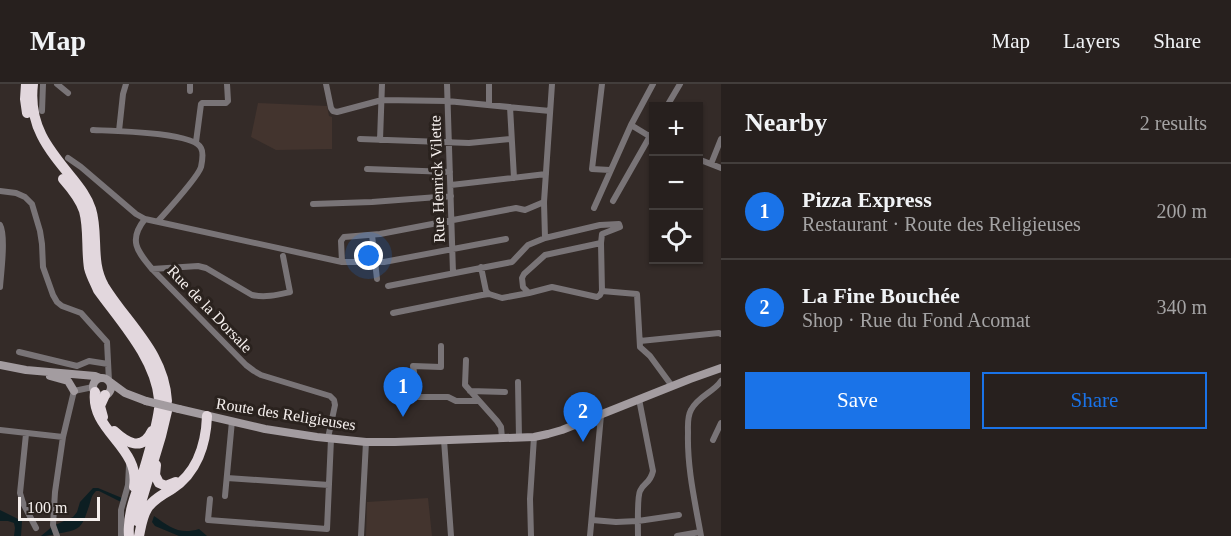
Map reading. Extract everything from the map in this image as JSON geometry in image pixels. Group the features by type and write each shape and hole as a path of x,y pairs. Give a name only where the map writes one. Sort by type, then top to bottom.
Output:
{"highway":[{"path":"26,84 26,111 36,142 83,208 92,278 144,355 157,385 162,407 130,510"},
{"path":"33,84 33,114 41,136 82,190 92,211 98,272 112,296 151,350 163,375 161,436 156,479 159,483 169,485 187,476"},
{"path":"98,391 105,420 122,438 133,443 141,443 149,438 162,407"},
{"path":"98,391 95,406 97,414 128,456 135,470 128,525 129,536"},
{"path":"138,536 145,512 163,493 187,476 196,464 207,416"},
{"path":"138,536 137,517 161,436"},
{"path":"152,506 164,485"}],"main road":[{"name":"Route des Religieuses","path":"0,365 106,380 125,393 146,401 266,429 366,442 534,437 601,415 721,368"},
{"path":"26,370 68,381 78,390"},
{"path":"82,375 98,391 111,390 106,380 96,380 98,391"},
{"name":"Route des Religieuses","path":"98,391 125,393"}],"street":[{"path":"42,111 43,84"},
{"path":"57,84 68,93"},
{"path":"119,131 126,84"},
{"path":"196,142 201,104 224,104 228,101 227,84"},
{"path":"326,84 331,108 337,112 382,100 447,101 550,111"},
{"path":"380,140 382,84"},
{"name":"Rue Henrick Vilette","path":"447,84 453,273"},
{"path":"489,84 489,104"},
{"path":"545,238 544,202 552,84"},
{"path":"602,84 592,170 610,170"},
{"path":"594,208 630,124 653,84"},
{"path":"669,102 680,84"},
{"path":"510,107 514,178"},
{"path":"630,124 649,137"},
{"path":"93,130 169,135 196,142 202,150 200,169 158,221"},
{"path":"360,140 469,144 511,139"},
{"path":"711,164 721,139"},
{"path":"613,201 649,141"},
{"path":"68,158 136,214 146,219 342,262 384,262 506,239"},
{"path":"703,161 721,168"},
{"path":"367,169 450,172"},
{"path":"451,186 546,174"},
{"path":"0,191 16,193 25,197 32,204 40,231 43,267 53,295 62,306 81,313 107,342 106,380"},
{"path":"313,204 451,196"},
{"path":"342,262 341,241 344,237 380,234 516,208 525,210 544,202"},
{"name":"Rue de la Dorsale","path":"146,219 138,228 136,238 139,253 246,365 278,381 330,396 334,400 330,439 328,527 324,530 208,520 210,499"},
{"path":"388,286 512,262 528,245 545,238 600,225 619,224 620,226 602,234 602,291 600,295 594,297 552,286 502,298 489,294 393,313"},
{"path":"0,225 3,230 0,287"},
{"path":"372,235 377,279"},
{"path":"529,293 522,287 522,278 545,255 601,243"},
{"path":"152,269 198,266 206,268 259,297 290,292 283,256"},
{"path":"482,267 486,291 489,294"},
{"path":"602,291 637,294 640,347 650,356 672,386"},
{"path":"640,341 721,334"},
{"path":"441,346 441,367 413,366 418,397 448,397 456,401 479,401"},
{"path":"19,352 78,366 89,361 108,364"},
{"path":"466,360 467,388 501,427 502,438"},
{"path":"677,536 700,534 687,451 690,411 699,399 718,386 721,381"},
{"path":"518,382 519,438"},
{"path":"467,388 505,392"},
{"path":"57,535 53,522 63,437 78,390 98,391"},
{"path":"638,536 640,490 651,479 653,471 639,399"},
{"path":"590,536 601,415"},
{"path":"225,496 232,421"},
{"path":"713,440 721,423"},
{"path":"0,430 63,437"},
{"path":"26,434 20,493 36,528"},
{"path":"531,536 530,499 534,437"},
{"path":"444,440 450,536"},
{"path":"362,536 366,442"},
{"path":"121,536 121,510 128,485 129,467 126,451 133,443"},
{"path":"227,478 329,485"},
{"path":"145,536 152,506"},
{"path":"592,520 638,521 679,514"}],"shaded area":[{"path":"258,103 327,106 329,116 332,117 332,149 276,150 251,137"},
{"path":"93,488 122,498 121,502 96,491 79,527 67,532 41,536 53,526 73,517 80,502"},
{"path":"428,498 432,536 366,536 367,502"},
{"path":"0,510 22,521 21,536 14,536 14,523 0,521"},
{"path":"154,516 175,529 192,531 199,529 207,536 179,536 155,526 152,522"}],"place":[{"name":"Pizza Express","path":"403,417"},
{"name":"La Fine Bouchée","path":"583,442"}]}
